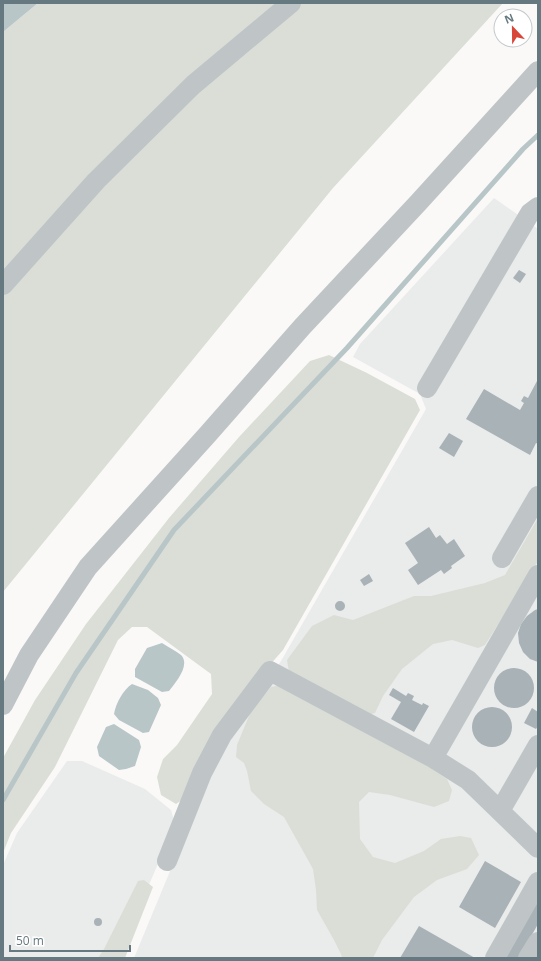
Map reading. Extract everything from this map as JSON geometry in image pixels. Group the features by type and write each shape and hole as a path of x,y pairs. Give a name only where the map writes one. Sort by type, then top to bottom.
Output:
{"street":[{"path":"3,285 96,181 193,85 291,3"},
{"path":"3,705 30,655 88,567 302,327 418,203 538,71"},
{"path":"427,388 530,213 538,207"},
{"path":"502,558 538,496"},
{"path":"433,758 538,575"},
{"path":"167,861 202,773 222,735 270,671 433,758 468,780 538,848"},
{"path":"500,811 538,745"},
{"path":"495,958 538,882"},
{"path":"528,958 538,942"}],"shaded area":[{"path":"3,3 38,3 3,32"},
{"path":"38,3 503,3 498,8 493,8 493,14 333,188 3,592 3,32"},
{"path":"494,198 538,229 538,958 134,958 200,799 226,741 281,661 426,409 420,394 353,357 360,344"},
{"path":"329,355 367,373 415,399 420,410 283,650 246,692 185,798 176,804 161,795 157,777 163,759 177,745 212,694 211,674 147,627 132,627 118,640 55,767 11,833 3,853 3,758 35,700 86,624 169,518 239,437 310,361"},
{"path":"538,518 538,561 485,645 478,648 452,640 433,644 402,669 383,696 375,713 365,716 289,672 287,660 312,626 334,615 353,620 414,596 431,596 485,583 505,575"},
{"path":"162,643 181,655 184,659 184,664 181,674 169,691 162,692 135,677 135,669 147,648"},
{"path":"132,684 148,690 158,698 161,705 149,732 143,733 119,720 114,714 120,697"},
{"path":"286,684 420,761 447,779 452,790 449,801 434,807 390,795 369,792 359,802 360,839 373,857 395,863 424,851 441,839 460,836 471,838 479,855 467,869 437,880 414,897 382,940 373,958 342,958 334,940 317,910 313,869 284,817 264,804 251,791 244,763 236,757 237,745 251,711 271,687"},
{"path":"114,724 139,740 141,747 135,766 119,770 99,756 97,747 106,727"},
{"path":"67,761 82,761 145,789 171,810 175,824 130,929 120,958 3,958 3,865 17,833"},
{"path":"144,880 153,887 125,958 98,958 138,881"}],"building":[{"path":"519,270 526,274 520,283 513,278"},
{"path":"537,381 538,444 536,443 530,455 466,419 484,389 520,410 524,403 521,401 524,396 528,398"},
{"path":"449,433 463,441 454,457 439,448"},
{"path":"429,527 436,538 440,535 447,544 454,539 465,556 451,566 452,568 444,574 441,570 418,585 408,570 418,563 405,543"},
{"path":"369,574 373,581 364,586 360,580"},
{"path":"338,601 342,601 344,602 344,610 338,611 335,608 335,604"},
{"path":"538,609 538,662 530,659 523,652 519,643 518,633 521,624 527,616"},
{"path":"518,668 525,671 531,677 534,688 533,696 525,705 518,708 510,708 503,705 495,696 494,684 497,677 506,669"},
{"path":"393,688 406,696 408,693 414,696 412,700 422,705 423,703 429,706 414,732 391,719 401,702 389,695"},
{"path":"496,707 503,710 509,716 512,727 511,735 503,744 496,747 488,747 481,744 473,735 472,723 475,716 484,708"},
{"path":"532,708 538,712 538,726 536,729 524,723"},
{"path":"485,861 521,882 495,928 459,907"},
{"path":"538,898 538,924 519,958 503,958"},
{"path":"98,918 101,919 101,925 98,926 95,925 94,922 95,919"},
{"path":"419,926 475,958 400,958"}],"waterway":[{"path":"3,800 76,673 174,530 347,348 523,149 538,135"}]}
